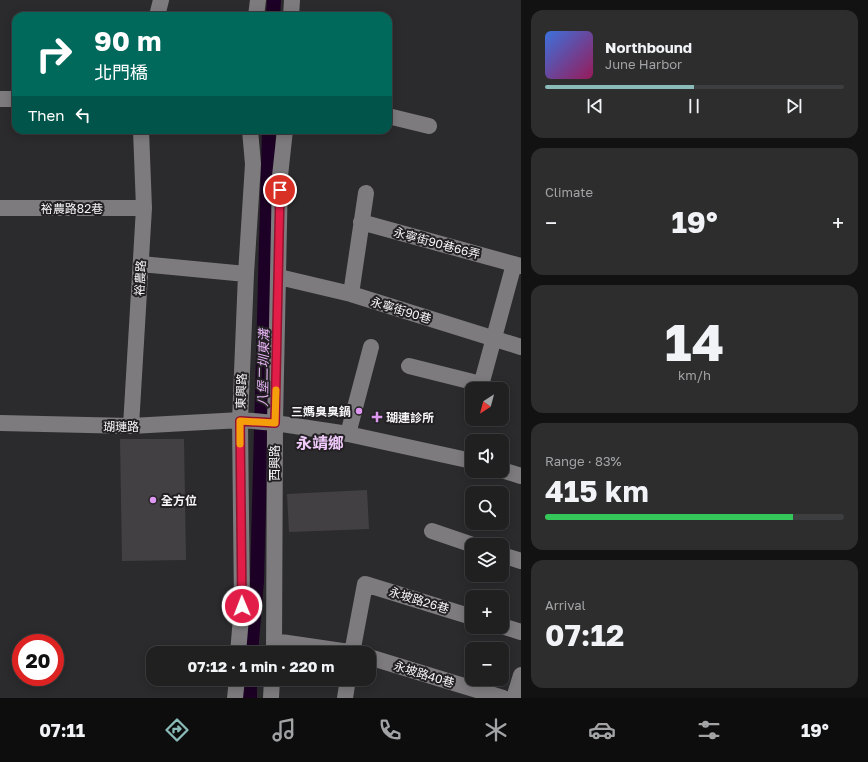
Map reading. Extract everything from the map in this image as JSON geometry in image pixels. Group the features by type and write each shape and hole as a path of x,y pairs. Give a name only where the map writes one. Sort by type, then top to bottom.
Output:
{"street":[{"path":"158,12 161,0"},
{"path":"256,12 258,0"},
{"path":"291,12 292,0"},
{"path":"0,100 12,99"},
{"path":"392,117 429,126"},
{"name":"裕農路","path":"131,426 144,208 141,134"},
{"name":"東興路","path":"239,646 242,606 241,421 246,274 253,164 250,134"},
{"name":"西興路","path":"274,646 274,423 279,277 280,176 285,134"},
{"path":"351,294 366,193"},
{"name":"裕農路82巷","path":"0,208 144,208"},
{"name":"永寧街90巷66弄","path":"361,222 517,265"},
{"path":"141,264 246,274"},
{"path":"481,382 517,265"},
{"name":"永寧街90巷","path":"279,277 351,294 521,347"},
{"path":"348,434 371,347"},
{"path":"409,366 465,383"},
{"name":"瑚璉路","path":"0,423 131,426 241,421 274,423"},
{"path":"274,423 348,434 465,459"},
{"path":"509,472 521,476"},
{"path":"432,531 465,542"},
{"path":"509,557 521,561"},
{"name":"永坡路26巷","path":"354,646 365,584 465,615"},
{"path":"509,628 521,632"},
{"name":"永坡路40巷","path":"376,659 503,698"},
{"path":"514,698 521,675"},
{"path":"235,698 236,686"},
{"path":"271,698 272,686"},
{"path":"345,698 347,686"}],"building":[{"name":"全方位","path":"120,439 184,439 186,560 122,561"},
{"path":"367,490 369,529 289,532 287,494"}],"waterway":[{"name":"八堡二圳東溝","path":"273,12 274,0"},
{"name":"八堡二圳東溝","path":"252,646 257,581 269,134"},
{"name":"八堡二圳東溝","path":"250,686 250,698"}],"slow traffic":[{"path":"240,444 240,421 275,423 276,390"}],"place":[{"name":"三媽臭臭鍋","path":"359,411"},
{"name":"瑚連診所","path":"377,417"},
{"name":"全方位","path":"153,500"}],"district":[{"name":"永靖鄉","path":"320,443"}],"route":[{"path":"242,606 240,421 275,423 280,190"}]}
